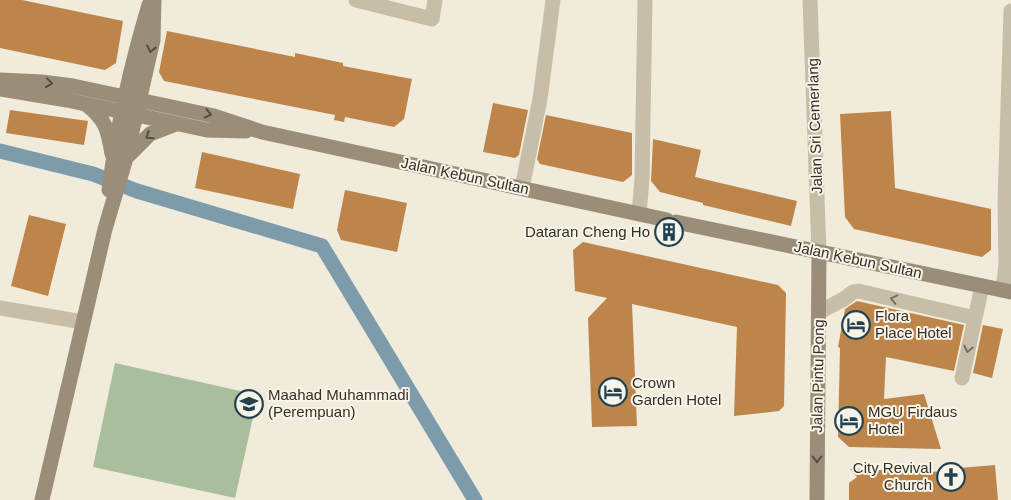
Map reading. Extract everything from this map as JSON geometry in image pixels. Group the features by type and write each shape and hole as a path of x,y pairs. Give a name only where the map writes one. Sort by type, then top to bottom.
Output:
{"main road":[{"path":"42,500 130,114 140,37 150,0"},
{"path":"133,99 153,40 154,0"},
{"name":"Jalan Kebun Sultan","path":"0,80 66,85 133,99 214,116 262,132 639,214 1007,291"},
{"name":"Jalan Kebun Sultan","path":"0,88 207,130 262,132"},
{"path":"86,104 100,116 106,125 118,164"},
{"path":"118,164 150,134 178,124"},
{"name":"Jalan Pintu Pong","path":"817,500 819,252"}],"street":[{"path":"356,0 432,19 435,0"},
{"path":"522,188 540,99 553,0"},
{"path":"639,214 642,180 645,0"},
{"name":"Jalan Sri Cemerlang","path":"810,0 819,252"},
{"path":"1007,291 1005,202 1011,11"},
{"path":"962,378 982,286"},
{"path":"819,312 858,291 975,318"},
{"path":"0,308 83,322"}],"green space":[{"path":"115,363 258,395 235,498 93,467"}],"building":[{"path":"0,0 22,0 123,21 116,63 105,70 0,48"},
{"path":"167,31 295,57 295,53 343,63 343,66 412,79 404,119 394,127 345,117 344,122 334,120 335,115 164,81 159,72"},
{"path":"493,103 528,110 519,155 515,158 483,152"},
{"path":"10,110 88,121 84,145 6,133"},
{"path":"891,111 895,188 991,209 991,250 982,257 854,229 845,217 840,114"},
{"path":"546,115 632,133 632,175 623,182 540,164 537,159"},
{"path":"653,139 701,150 695,177 797,201 791,226 703,205 703,203 660,192 651,181"},
{"path":"202,152 300,174 293,209 195,188"},
{"path":"345,190 407,203 397,252 341,240 337,230"},
{"path":"29,215 66,224 48,296 11,286"},
{"path":"583,242 778,285 786,293 784,406 779,411 734,416 737,327 632,304 637,426 592,427 588,318 607,298 575,291 573,250"},
{"path":"857,301 964,325 954,371 886,357 884,399 924,394 941,449 849,447 838,437 840,348 838,347 845,309"},
{"path":"983,325 1003,329 992,378 973,373"},
{"path":"995,465 998,500 849,500 849,483 857,477 850,469 947,472 947,469"}],"waterway":[{"path":"0,151 93,174 137,191 322,246 475,500"}],"place":[{"name":"Dataran Cheng Ho","path":"669,232"},
{"name":"Flora Place Hotel","path":"856,325"},
{"name":"Crown Garden Hotel","path":"613,392"},
{"name":"Maahad Muhammadi (Perempuan)","path":"249,404"},
{"name":"MGU Firdaus Hotel","path":"849,421"},
{"name":"City Revival Church","path":"951,477"}]}
